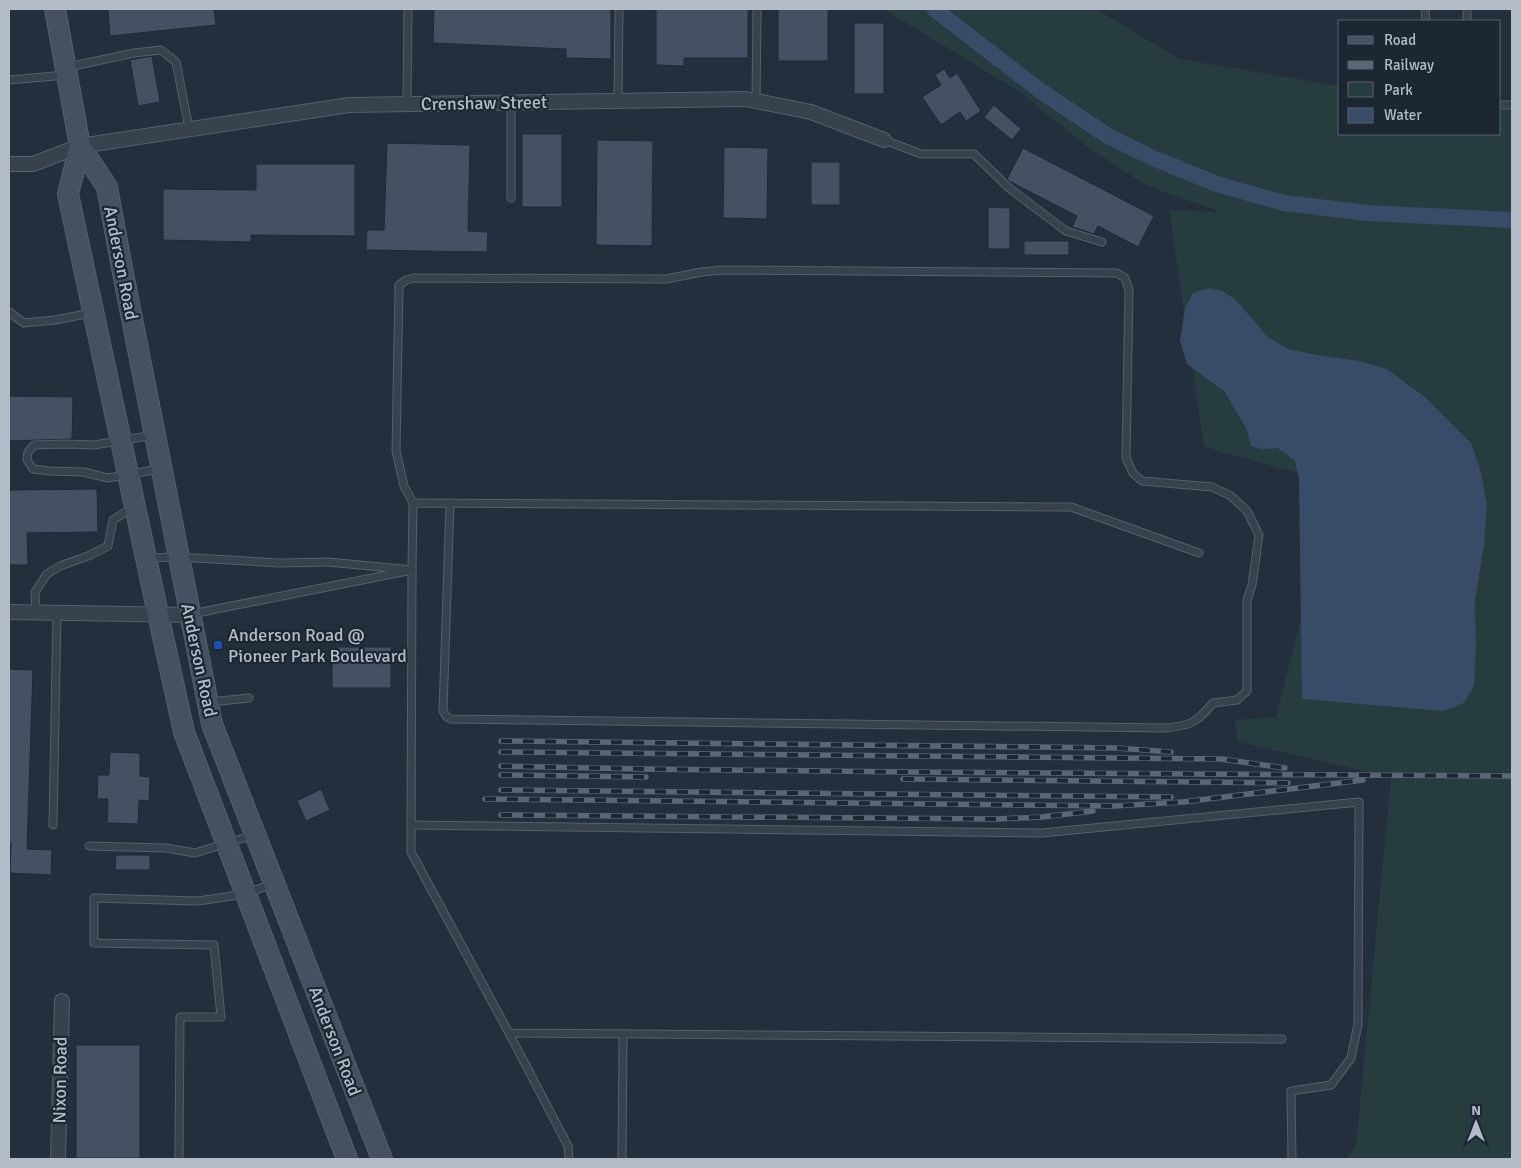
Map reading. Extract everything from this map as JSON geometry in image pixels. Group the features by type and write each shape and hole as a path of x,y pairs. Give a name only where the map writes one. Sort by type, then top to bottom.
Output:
{"main road":[{"name":"Anderson Road","path":"55,9 80,146 107,187 212,724 382,1159"},
{"name":"Anderson Road","path":"80,146 68,194 184,732 347,1159"}],"street":[{"name":"Crenshaw Street","path":"9,164 33,164 80,146 349,105 746,99 811,112 884,140"},
{"path":"9,612 189,614"},
{"name":"Nixon Road","path":"58,1159 62,1001"}],"lane":[{"path":"407,104 408,9"},
{"path":"618,101 619,9"},
{"path":"756,101 757,9"},
{"path":"9,80 66,71 134,53 161,50 176,62 189,128"},
{"path":"511,102 512,198"},
{"path":"884,140 921,154 974,154 1009,188 1066,231 1102,242"},
{"path":"450,503 443,711 446,717 450,719 1166,728 1187,726 1199,718 1213,703 1237,700 1247,691 1247,600 1252,585 1259,535 1247,511 1231,496 1212,487 1142,482 1132,473 1126,458 1128,290 1125,278 1117,273 723,270 666,279 414,278 406,280 399,285 396,451 399,471 413,503 411,852 568,1146 568,1159"},
{"path":"9,312 24,323 55,320 93,312"},
{"path":"154,435 94,445 34,445 28,452 27,460 34,469 83,472 108,478 161,469"},
{"path":"413,503 1071,506 1200,553"},
{"path":"36,612 36,592 47,574 60,566 88,556 108,546 113,520 134,506"},
{"path":"146,558 178,557 280,563 328,562 412,570"},
{"path":"189,614 412,570"},
{"path":"53,825 57,612"},
{"path":"207,703 249,698"},
{"path":"411,825 1042,833 1359,802 1358,1024 1351,1058 1331,1085 1291,1090 1292,1159"},
{"path":"89,846 166,848 195,853 255,835"},
{"path":"179,1159 180,1017 221,1017 214,945 94,943 94,898 198,900 245,894 274,883"},
{"path":"509,1033 1282,1039"},
{"path":"622,1159 623,1034"}],"green space":[{"path":"883,9 1096,9 1179,59 1338,86 1338,135 1501,135 1501,110 1512,111 1512,1159 1346,1159 1356,1146 1391,777 1238,742 1235,720 1276,717 1335,483 1204,447 1169,210 1221,212 1147,186 1086,146 1020,92"}],"water":[{"path":"1208,288 1222,291 1235,299 1268,337 1288,349 1359,361 1387,369 1426,398 1471,443 1481,472 1487,506 1484,546 1475,600 1476,647 1474,685 1464,703 1443,711 1302,699 1299,478 1295,461 1278,448 1262,449 1251,446 1246,428 1225,392 1187,364 1180,341 1185,308 1193,293"}],"building":[{"path":"108,9 214,9 216,25 110,36"},
{"path":"434,9 611,9 611,59 566,58 566,49 433,43"},
{"path":"656,9 748,9 748,58 684,58 684,66 656,65"},
{"path":"778,9 828,9 828,61 778,61"},
{"path":"854,23 884,23 884,94 854,94"},
{"path":"152,56 160,102 138,106 130,60"},
{"path":"944,69 950,78 957,73 981,111 966,121 960,112 941,125 922,97 941,85 935,75"},
{"path":"994,105 1021,129 1012,140 984,117"},
{"path":"522,134 562,134 562,207 522,207"},
{"path":"597,140 653,141 652,246 596,245"},
{"path":"387,143 470,145 468,231 488,232 487,252 366,250 367,230 384,230"},
{"path":"724,147 768,148 767,219 723,218"},
{"path":"1023,148 1154,216 1138,247 1098,226 1094,234 1072,227 1077,216 1009,181 1007,179"},
{"path":"811,162 840,162 840,205 811,205"},
{"path":"256,164 355,164 355,236 251,235 251,242 163,240 163,189 256,190"},
{"path":"988,207 1010,208 1010,249 988,249"},
{"path":"1024,241 1069,241 1069,255 1024,255"},
{"path":"9,396 73,397 72,439 9,441"},
{"path":"97,489 98,532 27,533 28,565 9,565 9,490"},
{"path":"332,647 391,647 391,688 332,688"},
{"path":"9,669 33,670 27,849 52,850 51,875 10,873"},
{"path":"110,752 140,753 140,776 150,777 149,801 139,800 138,824 107,823 108,799 97,799 98,775 109,775"},
{"path":"321,789 330,810 306,821 297,801"},
{"path":"116,855 150,855 150,870 115,870"},
{"path":"76,1045 140,1045 140,1158 76,1158"}],"waterway":[{"path":"934,9 1042,92 1108,136 1153,158 1217,184 1284,203 1367,213 1512,220"}],"railway":[{"path":"501,741 1117,748 1171,752"},
{"path":"501,752 1221,759 1285,768"},
{"path":"501,766 907,772 1512,776"},
{"path":"501,775 646,777"},
{"path":"903,779 1288,783"},
{"path":"485,799 1114,806 1183,802 1363,780"},
{"path":"501,790 1171,797"},
{"path":"501,815 996,819 1042,817 1093,811"}],"place":[{"name":"Anderson Road @ Pioneer Park Boulevard","path":"218,645"}]}
